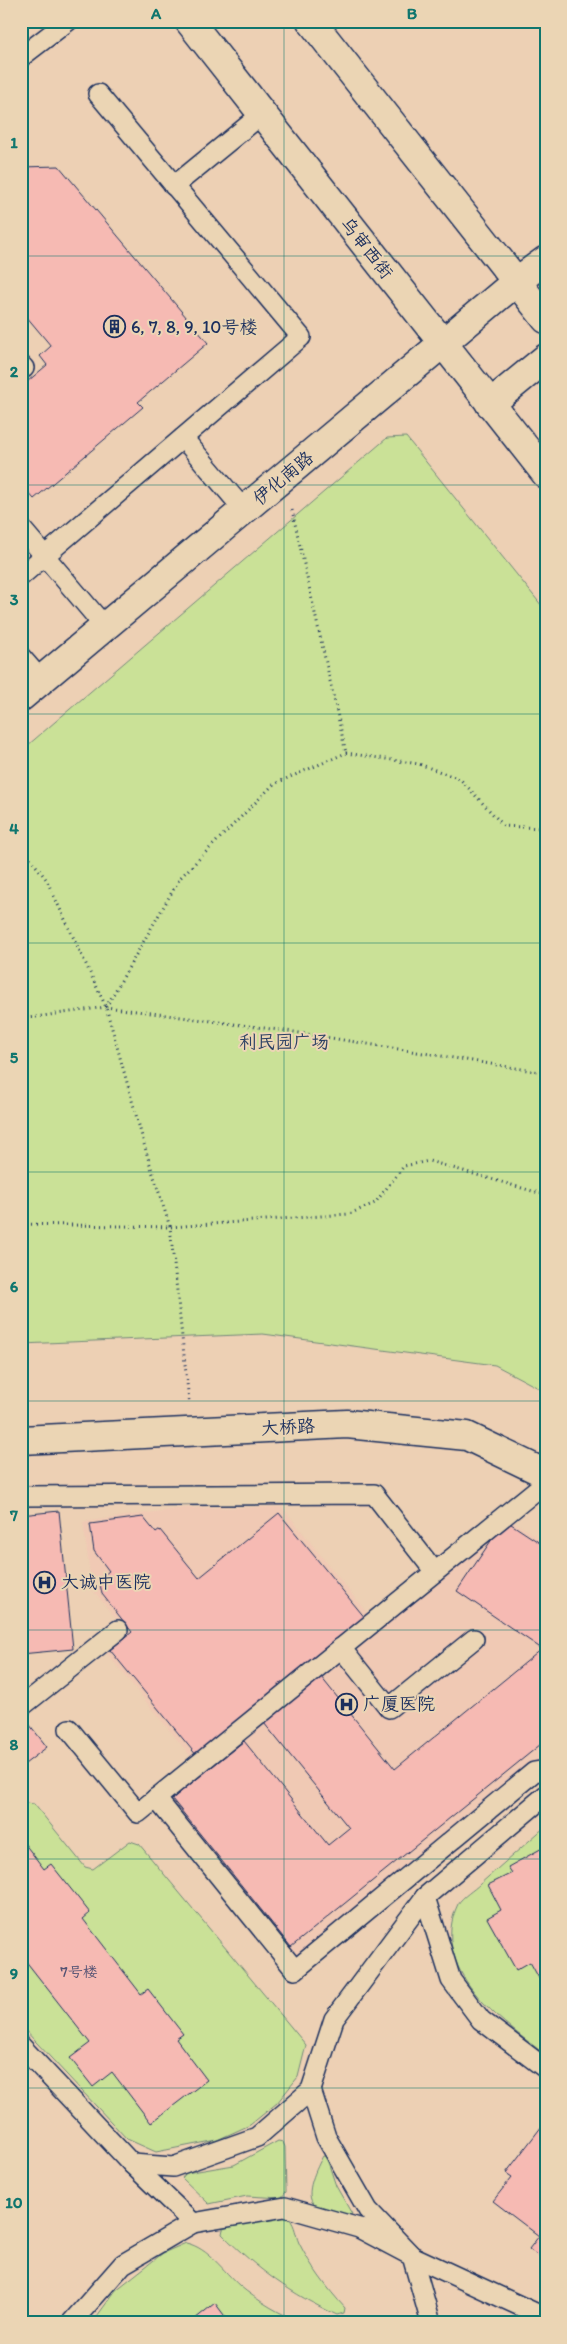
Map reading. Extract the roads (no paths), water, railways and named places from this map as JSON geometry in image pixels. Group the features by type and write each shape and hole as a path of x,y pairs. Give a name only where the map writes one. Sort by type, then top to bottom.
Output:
{"main road":[{"name":"乌审西街","path":"189,21 546,474"},
{"path":"311,21 546,319"},
{"name":"伊化南路","path":"31,689 517,281 546,260"},
{"path":"490,404 546,358"},
{"name":"大桥路","path":"21,1440 347,1424 467,1436 546,1474"}],"lane":[{"path":"21,57 68,21"},
{"path":"21,576 301,337 98,94"},
{"path":"174,186 262,114"},
{"path":"183,438 244,510"},
{"path":"21,528 105,627"},
{"path":"21,658 31,689"},
{"path":"69,1729 138,1812 546,1482"},
{"path":"21,1496 374,1494 434,1572"},
{"path":"21,1707 118,1630"},
{"path":"340,1648 389,1708 474,1639"},
{"path":"156,1798 295,1970 534,1772 546,1770"},
{"path":"132,2164 173,2167 257,2137 312,2090 334,2019 425,1897 546,1795"},
{"path":"425,1897 451,1980 481,2020 546,2069"},
{"path":"21,2046 132,2164 193,2223"},
{"path":"312,2090 326,2137 368,2210 412,2256 431,2323"},
{"path":"71,2323 123,2264 193,2223 285,2207 359,2228 412,2256 546,2318"}],"place":[{"name":"6, 7, 8, 9, 10号楼","path":"115,327"},
{"name":"大诚中医院","path":"45,1582"},
{"name":"广厦医院","path":"347,1704"}],"park label":[{"name":"利民园广场","path":"284,1042"}]}
